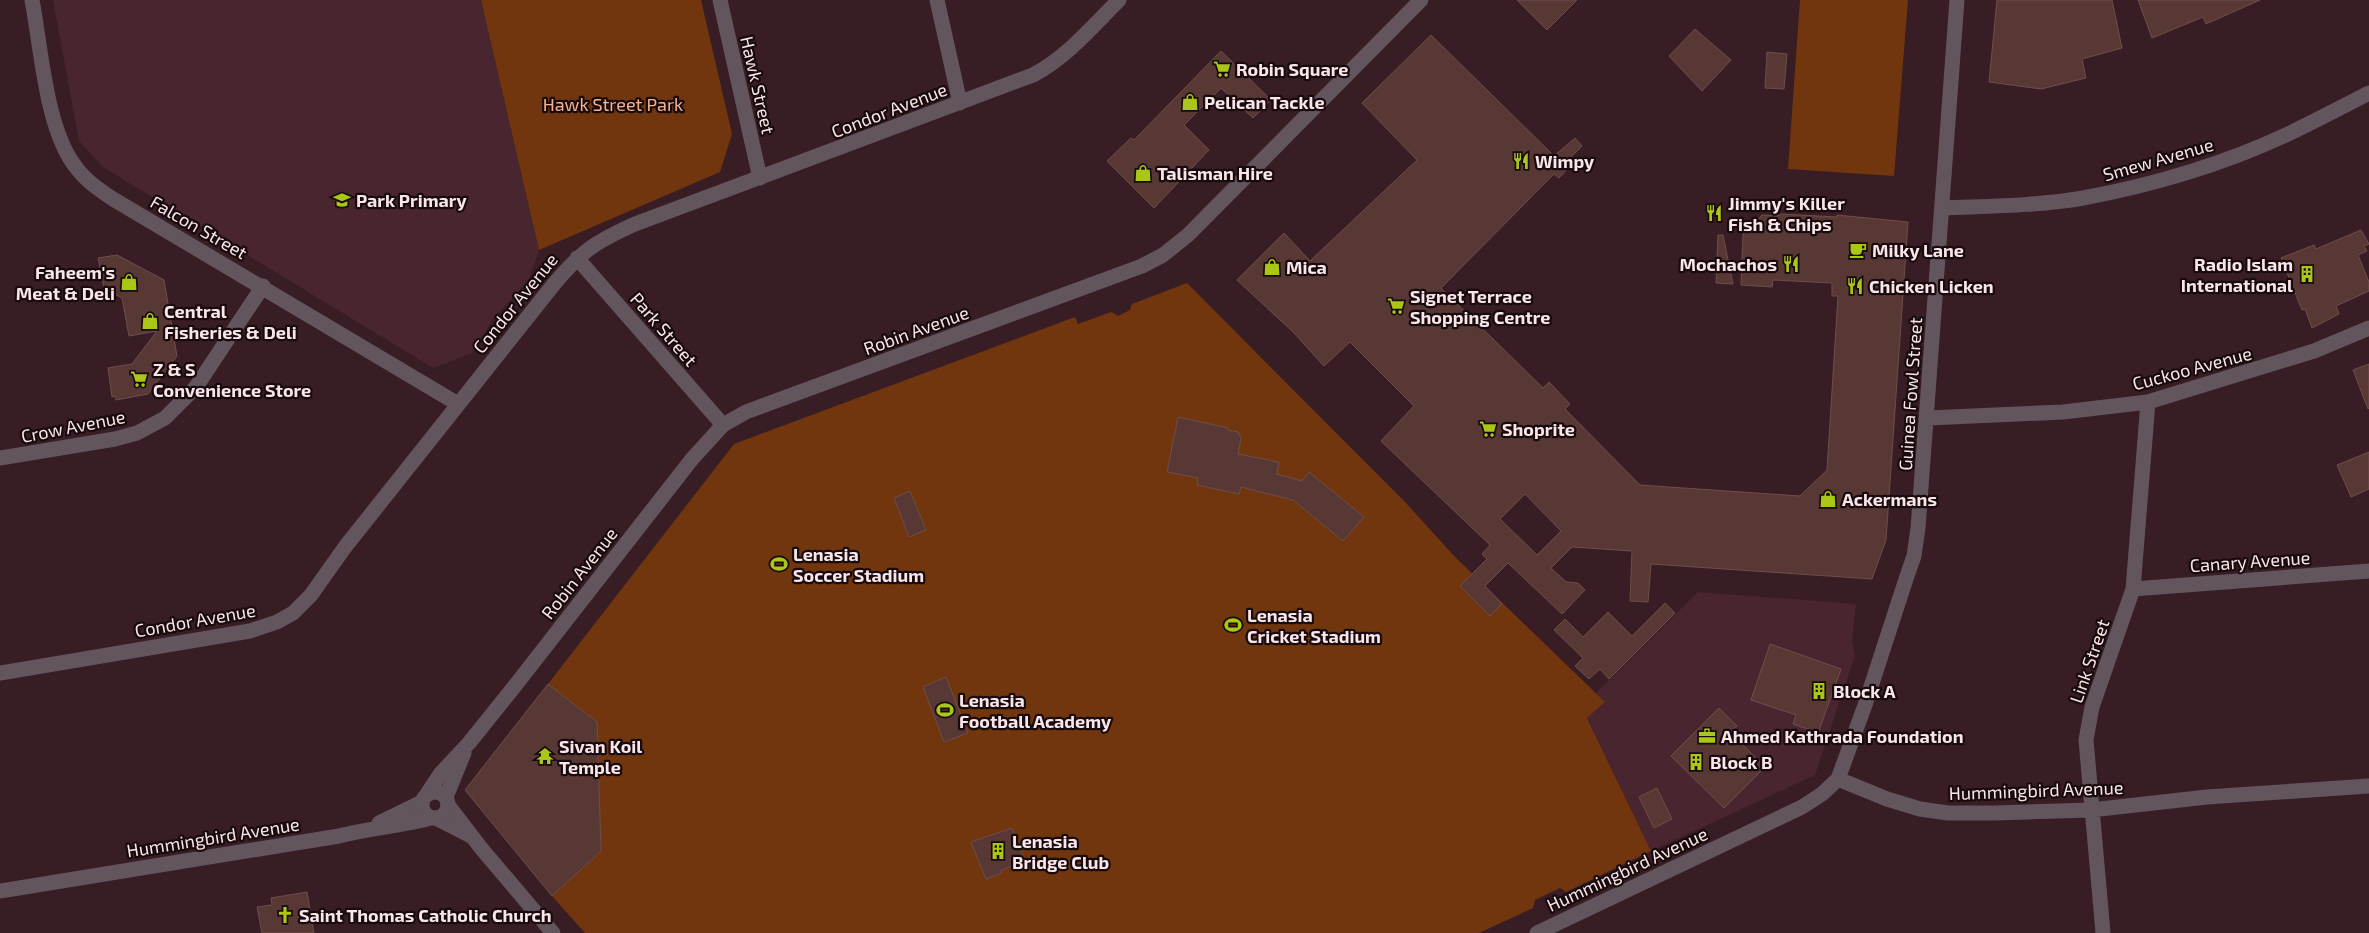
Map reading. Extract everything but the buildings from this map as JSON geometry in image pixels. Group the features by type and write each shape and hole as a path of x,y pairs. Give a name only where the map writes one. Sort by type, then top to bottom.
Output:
{"street":[{"name":"Falcon Street","path":"32,0 55,126 74,165 94,186 458,404"},
{"name":"Hawk Street","path":"720,0 760,178"},
{"path":"937,0 960,103"},
{"name":"Condor Avenue","path":"0,673 250,631 277,622 292,613 311,595 351,539 577,258 597,242 635,224 960,103 1048,67 1119,0"},
{"name":"Robin Avenue","path":"424,798 451,760 469,743 692,459 723,425 746,412 930,346 1142,266 1163,255 1210,214 1421,0"},
{"name":"Guinea Fowl Street","path":"1838,778 1865,705 1914,556 1928,418 1957,0"},
{"name":"Smew Avenue","path":"1943,208 2027,204 2082,198 2144,184 2238,155 2287,134 2369,93"},
{"name":"Park Street","path":"577,258 723,425"},
{"name":"Crow Avenue","path":"0,458 115,439 136,433 165,418 196,388 263,286"},
{"name":"Cuckoo Avenue","path":"1928,418 2063,412 2148,402 2314,351 2369,328"},
{"name":"Link Street","path":"2103,933 2086,755 2088,721 2133,589 2148,402"},
{"name":"Canary Avenue","path":"2133,589 2369,571"},
{"name":"Robin Avenue","path":"447,801 469,743"},
{"name":"Hummingbird Avenue","path":"1537,933 1802,807 1822,794 1838,778 1887,799 1920,809 1948,813 2091,810 2206,798 2369,786"},
{"path":"366,828 393,818 435,791 447,801 474,838 553,933"},
{"path":"424,798 422,810 474,838"},
{"path":"434,818 446,812 447,801"},
{"name":"Hummingbird Avenue","path":"0,891 340,836 366,828 391,827 434,818"}],"shaded area":[{"name":"Park Primary","path":"53,0 481,0 539,250 529,280 493,319 472,353 433,368 103,167 79,141"},
{"path":"1698,592 1856,604 1852,639 1855,656 1815,775 1651,851 1587,717 1605,702 1596,693"}],"green space":[{"name":"Hawk Street Park","path":"481,0 701,0 732,134 720,172 539,250"},
{"path":"1800,0 1908,0 1894,176 1788,169"},
{"name":"Lenasia Cricket Stadium","path":"1187,283 1406,503 1455,557 1605,702 1587,718 1651,851 1566,892 1560,888 1535,900 1533,908 1479,933 585,933 552,896 601,851 597,722 548,684 734,444 1075,317 1078,324 1111,312 1118,316 1130,310 1132,304"}],"place":[{"name":"Robin Square","path":"1222,69"},
{"name":"Pelican Tackle","path":"1190,102"},
{"name":"Wimpy","path":"1521,161"},
{"name":"Talisman Hire","path":"1143,173"},
{"name":"Park Primary","path":"342,200"},
{"name":"Jimmy's Killer Fish & Chips","path":"1714,213"},
{"name":"Milky Lane","path":"1858,250"},
{"name":"Mochachos","path":"1791,264"},
{"name":"Mica","path":"1272,267"},
{"name":"Radio Islam International","path":"2307,274"},
{"name":"Faheem's Meat & Deli","path":"129,282"},
{"name":"Chicken Licken","path":"1855,286"},
{"name":"Signet Terrace Shopping Centre","path":"1396,306"},
{"name":"Central Fisheries & Deli","path":"150,321"},
{"name":"Z & S Convenience Store","path":"139,379"},
{"name":"Shoprite","path":"1488,429"},
{"name":"Ackermans","path":"1828,499"},
{"name":"Lenasia Soccer Stadium","path":"779,564"},
{"name":"Lenasia Cricket Stadium","path":"1233,625"},
{"name":"Block A","path":"1819,691"},
{"name":"Lenasia Football Academy","path":"945,710"},
{"name":"Ahmed Kathrada Foundation","path":"1707,736"},
{"name":"Sivan Koil Temple","path":"545,756"},
{"name":"Block B","path":"1696,762"},
{"name":"Lenasia Bridge Club","path":"998,851"},
{"name":"Saint Thomas Catholic Church","path":"285,915"}]}
